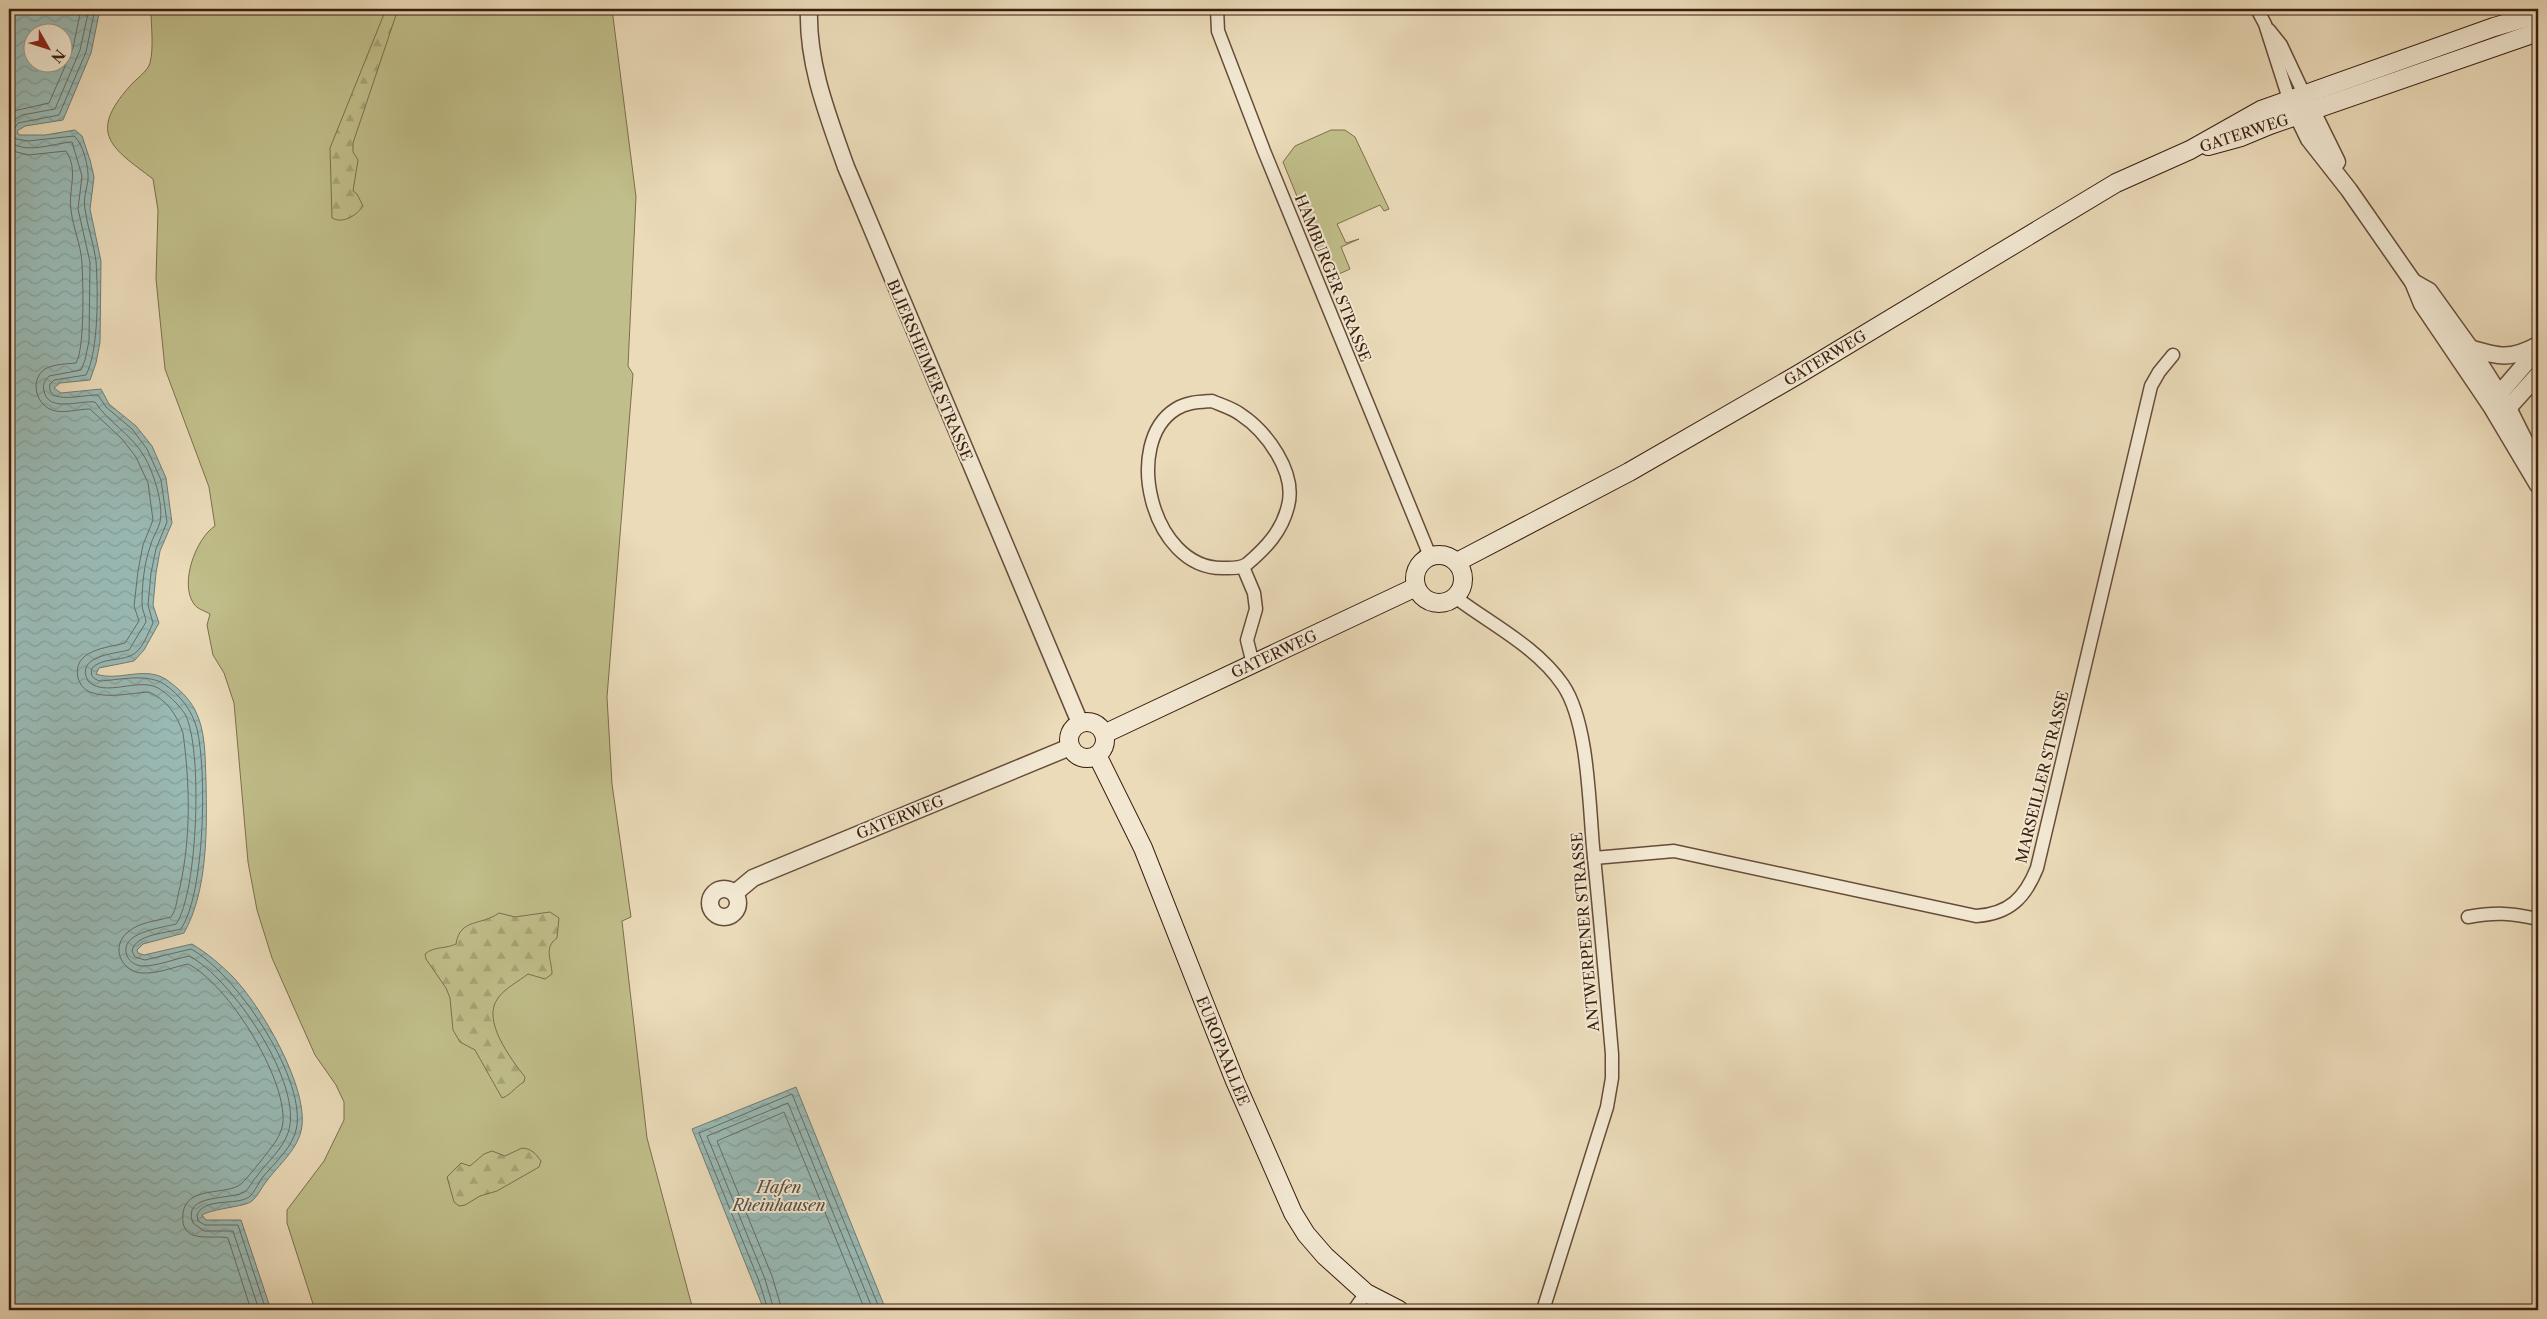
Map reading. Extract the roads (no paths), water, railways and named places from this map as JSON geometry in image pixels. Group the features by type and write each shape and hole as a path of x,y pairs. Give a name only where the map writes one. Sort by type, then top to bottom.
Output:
{"main road":[{"path":"2301,105 2518,19 2538,14"},
{"path":"2301,105 2531,34"},
{"name":"GATERWEG","path":"1457,562 1663,453 1807,369 2116,182 2190,150 2239,121 2301,105"},
{"path":"1440,554 1450,557 1457,562 1463,579 1461,588 1455,597 1446,602 1436,603 1426,599 1416,587 1417,568 1430,556 1440,554"},
{"name":"GATERWEG","path":"1104,734 1416,587"},
{"path":"1080,723 1095,724 1104,734 1104,745 1098,755 1084,758 1076,755 1070,747 1069,735 1080,723"},
{"name":"EUROPAALLEE","path":"1098,755 1143,848 1235,1081 1293,1213 1306,1234 1325,1256 1366,1293 1399,1310"}],"street":[{"name":"BLIERSHEIMER STRASSE","path":"809,9 808,24 815,75 846,167 1080,723"},
{"name":"HAMBURGER STRASSE","path":"1217,9 1218,31 1264,151 1430,556"},
{"path":"2257,9 2264,24 2281,45 2301,105 2344,174 2349,190 2413,282 2422,304 2497,404 2538,467"},
{"path":"2413,282 2429,291 2470,348 2538,485"},
{"path":"2470,348 2494,355 2506,356 2520,354 2538,344"},
{"path":"2497,404 2538,350"},
{"name":"MARSEILLER STRASSE","path":"1594,858 1674,851 1976,916 1990,915 2012,906 2031,884 2037,868 2151,386 2159,372 2173,355"},
{"path":"2497,404 2538,374"},
{"path":"1212,401 1239,413 1258,428 1274,448 1288,481 1289,505 1280,526 1269,544 1243,567 1215,568 1196,562 1178,550 1167,539 1157,521 1150,497 1149,470 1152,447 1160,426 1175,410 1194,402 1212,401"},
{"path":"1243,567 1254,593 1256,609 1247,640 1253,664"},
{"name":"ANTWERPENER STRASSE","path":"1455,597 1527,647 1544,662 1571,700 1577,716 1586,776 1612,1054 1612,1078 1606,1107 1543,1310"},
{"name":"GATERWEG","path":"735,894 753,878 1070,747"},
{"path":"2468,918 2489,913 2509,913 2538,919"},
{"path":"1354,1310 1366,1293"}],"water":[{"path":"9,9 100,9 91,53 63,120 25,126 17,131 19,135 45,135 75,130 82,136 94,177 90,209 101,261 100,342 90,380 60,383 54,388 61,393 101,389 109,404 136,426 152,446 166,478 172,523 160,551 156,573 153,605 159,623 144,650 134,661 99,668 96,674 114,676 150,674 159,676 175,686 193,706 199,718 204,745 206,839 198,898 184,933 143,944 137,950 138,953 144,955 192,944 233,977 256,1007 280,1047 290,1068 302,1109 302,1126 297,1142 256,1197 243,1205 202,1215 206,1220 241,1220 271,1310 9,1310"},
{"name":"Hafen Rheinhausen","path":"796,1087 886,1310 764,1310 692,1129"}]}
